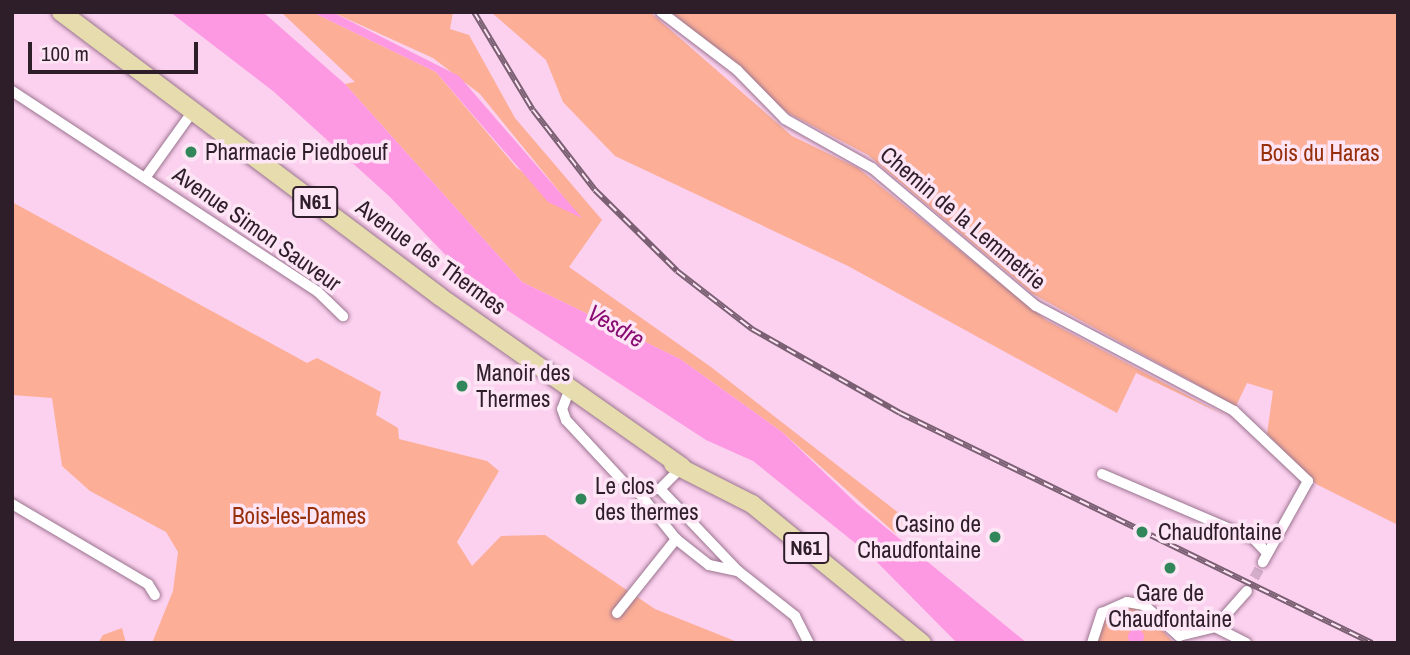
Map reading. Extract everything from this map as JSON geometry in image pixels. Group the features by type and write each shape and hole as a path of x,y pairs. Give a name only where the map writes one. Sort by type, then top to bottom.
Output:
{"main road":[{"name":"Avenue des Thermes","path":"61,12 569,391 615,437 682,467 752,504 922,643"}],"street":[{"name":"Chemin de la Lemmetrie","path":"661,12 737,70 785,119 863,161 1036,306 1234,411 1308,481 1265,557 1254,539 1102,474"},
{"name":"Avenue Simon Sauveur","path":"12,91 318,292 343,316"},
{"name":"Avenue Simon Sauveur","path":"145,178 194,111"},
{"path":"569,391 562,409 566,419 640,494 676,539 709,565 738,571"},
{"path":"640,494 660,489 682,467"},
{"path":"660,489 738,571 795,616 809,643"},
{"path":"12,504 148,584 155,595"},
{"path":"617,613 676,539"},
{"path":"1093,643 1102,613 1127,602 1144,605 1179,639 1215,627 1247,591"},
{"path":"1215,627 1247,643"}],"green space":[{"path":"281,12 312,12 436,72 516,167 580,217 480,94 433,58 332,12 453,12 450,29 469,35 515,118 602,220 569,267 711,367 909,521 896,534 782,432 680,359 522,282 345,84 355,82"},
{"path":"491,12 650,12 792,136 858,168 1046,320 1226,416 1136,373 1117,413 848,266 615,156 563,102 546,60"},
{"name":"Bois du Haras","path":"671,12 1398,12 1398,525 1316,484 1267,434 1273,391 1247,383 1236,406 1033,294 868,155 788,113"},
{"name":"Bois-les-Dames","path":"12,202 307,363 317,358 381,392 376,415 398,428 399,439 487,461 499,471 457,542 472,566 501,536 545,535 655,609 740,643 152,643 173,591 178,552 166,532 90,491 62,466 52,398 12,395"},
{"path":"1119,606 1142,608 1173,642 1096,643 1101,620"},
{"path":"122,628 126,643 98,643 103,635"}],"shaded area":[{"name":"Vesdre","path":"170,12 263,12 345,84 522,282 680,359 782,432 857,504 1027,643 957,643 870,555 753,461 706,440 484,295 390,197 273,91"},
{"path":"312,12 332,12 459,76 582,218 548,202 436,72"},
{"path":"1136,629 1144,637 1136,645 1128,637"}],"tunnel":[{"path":"1247,591 1263,562"}],"railway":[{"path":"474,12 533,110 595,190 677,271 752,329 900,413 1372,643"}],"place":[{"name":"Pharmacie Piedboeuf","path":"191,152"},
{"name":"Manoir des Thermes","path":"462,386"},
{"name":"Le clos des thermes","path":"581,499"},
{"name":"Chaudfontaine","path":"1142,532"},
{"name":"Casino de Chaudfontaine","path":"995,537"},
{"name":"Gare de Chaudfontaine","path":"1170,568"}]}
